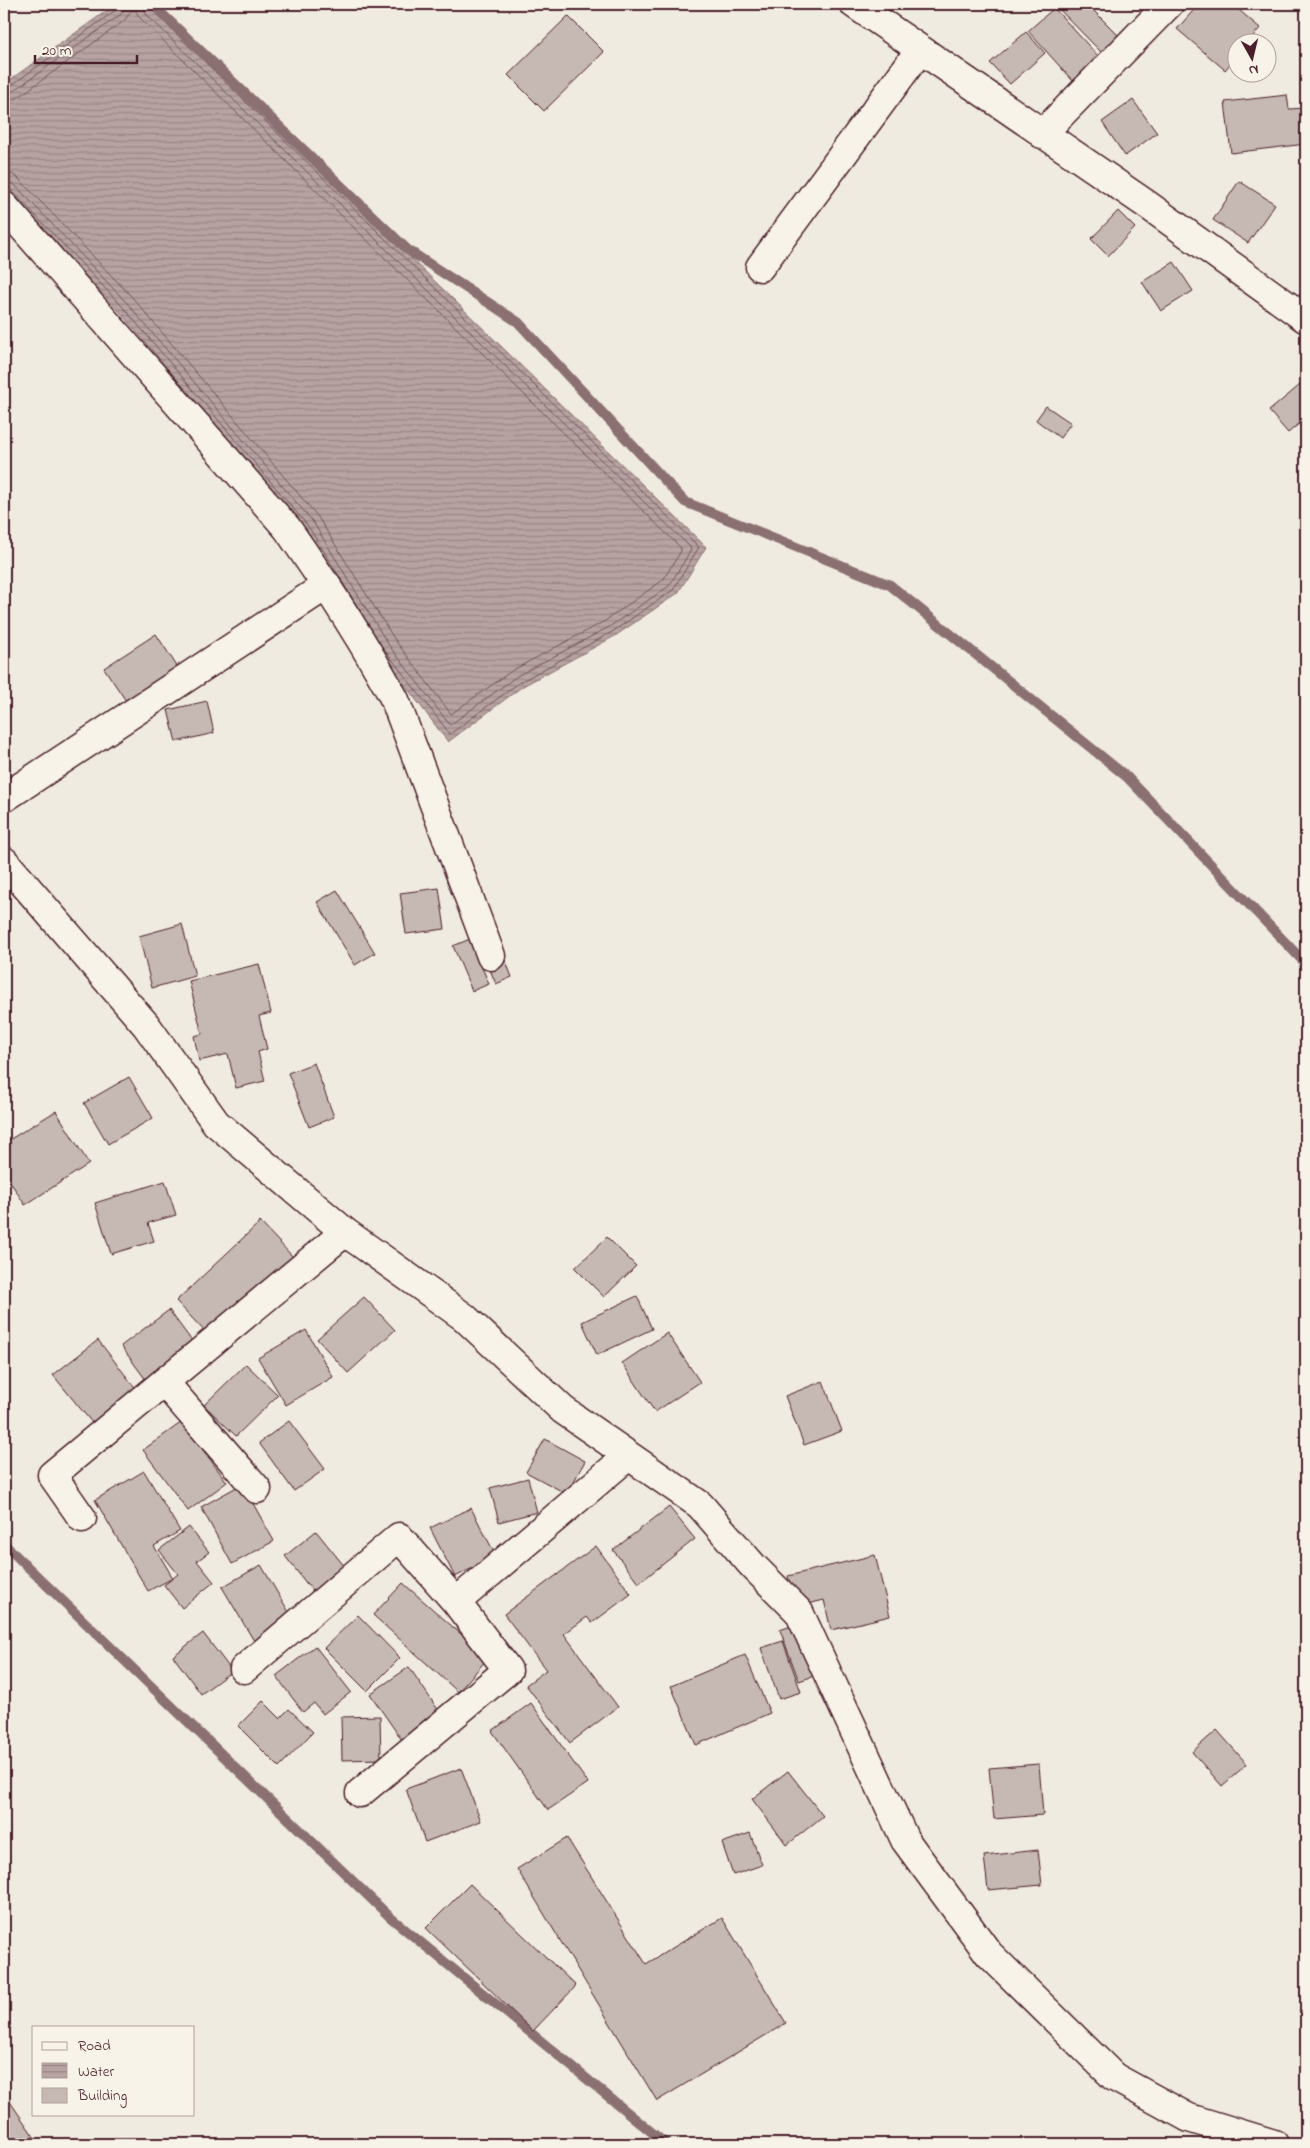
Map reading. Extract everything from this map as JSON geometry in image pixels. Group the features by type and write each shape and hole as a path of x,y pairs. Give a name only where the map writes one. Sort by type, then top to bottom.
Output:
{"street":[{"path":"854,4 1149,206 1306,318"},
{"path":"1042,134 1169,4"},
{"path":"760,268 920,50"},
{"path":"4,206 287,528 327,585 377,667 394,700 491,956"},
{"path":"4,798 327,585"},
{"path":"4,861 146,1025 216,1123 345,1232 464,1317 563,1410 700,1505 753,1566 799,1612 905,1840 989,1954 1114,2077 1189,2118 1274,2144"},
{"path":"82,1518 52,1476 345,1232"},
{"path":"164,1382 256,1488"},
{"path":"456,1602 628,1456"},
{"path":"244,1669 399,1537 456,1602 508,1670 360,1793"}],"water":[{"path":"116,4 152,4 706,547 678,593 615,636 523,686 448,742 379,651 304,529 118,310 4,190 4,84"}],"building":[{"path":"1054,4 1087,4 1119,36 1102,53"},
{"path":"1199,4 1232,4 1260,28 1257,32 1228,32 1228,67 1225,70 1177,29"},
{"path":"1054,8 1099,57 1073,81 1028,31"},
{"path":"568,16 604,52 544,111 508,75"},
{"path":"1026,32 1045,53 1010,84 990,63"},
{"path":"1287,95 1289,109 1306,108 1306,144 1231,153 1225,102"},
{"path":"1133,100 1157,133 1125,156 1102,122"},
{"path":"1239,181 1275,204 1248,243 1213,220"},
{"path":"1118,211 1135,228 1108,256 1091,239"},
{"path":"1174,262 1193,291 1161,311 1142,282"},
{"path":"1306,380 1306,418 1288,433 1269,411"},
{"path":"1046,406 1071,423 1060,438 1036,420"},
{"path":"156,634 180,671 128,704 104,668"},
{"path":"207,701 214,733 176,742 168,710"},
{"path":"439,888 445,929 406,934 400,893"},
{"path":"337,890 375,953 355,965 317,902"},
{"path":"182,924 195,976 152,988 139,936"},
{"path":"494,932 512,977 496,984 477,939"},
{"path":"470,939 489,984 472,991 453,946"},
{"path":"259,964 271,1013 259,1016 267,1049 258,1052 265,1081 236,1088 228,1054 199,1061 194,1036 202,1034 189,981"},
{"path":"314,1063 334,1117 309,1127 288,1073"},
{"path":"129,1077 153,1118 108,1144 84,1103"},
{"path":"56,1111 89,1164 25,1205 4,1172 4,1143"},
{"path":"165,1181 176,1215 148,1223 154,1241 111,1254 95,1203"},
{"path":"260,1222 294,1258 210,1337 176,1301"},
{"path":"607,1237 636,1266 604,1297 575,1268"},
{"path":"637,1296 652,1329 597,1355 582,1322"},
{"path":"364,1297 395,1330 348,1373 317,1339"},
{"path":"169,1310 197,1348 149,1384 121,1346"},
{"path":"306,1330 333,1377 286,1405 258,1358"},
{"path":"667,1333 700,1382 655,1412 622,1363"},
{"path":"98,1340 137,1390 93,1424 53,1375"},
{"path":"246,1364 278,1395 236,1436 204,1405"},
{"path":"823,1381 842,1431 804,1445 785,1396"},
{"path":"289,1421 325,1469 294,1491 259,1443"},
{"path":"182,1422 227,1482 188,1511 143,1450"},
{"path":"545,1439 585,1461 567,1494 526,1472"},
{"path":"144,1471 180,1531 154,1546 173,1578 148,1591 95,1500"},
{"path":"528,1478 537,1512 499,1522 490,1488"},
{"path":"242,1484 274,1541 232,1564 201,1507"},
{"path":"669,1507 695,1539 639,1583 613,1550"},
{"path":"471,1508 496,1556 455,1577 430,1528"},
{"path":"189,1527 209,1552 197,1561 214,1582 182,1608 164,1585 178,1574 159,1550"},
{"path":"316,1531 349,1572 317,1597 285,1556"},
{"path":"596,1546 631,1594 592,1623 587,1617 564,1634 618,1707 570,1743 526,1685 546,1670 504,1614"},
{"path":"875,1555 890,1616 831,1630 824,1600 796,1607 788,1576"},
{"path":"261,1565 293,1619 254,1641 222,1587"},
{"path":"403,1583 488,1658 458,1692 373,1615"},
{"path":"358,1615 400,1658 367,1691 324,1648"},
{"path":"802,1622 820,1674 799,1681 780,1630"},
{"path":"203,1633 232,1671 201,1694 173,1656"},
{"path":"783,1641 801,1692 779,1699 761,1648"},
{"path":"315,1646 351,1692 323,1714 314,1703 303,1712 276,1676"},
{"path":"745,1655 770,1713 696,1745 671,1686"},
{"path":"409,1667 443,1717 404,1743 370,1694"},
{"path":"263,1701 280,1718 289,1709 313,1732 279,1767 238,1726"},
{"path":"531,1703 588,1783 548,1810 492,1731"},
{"path":"380,1716 381,1759 342,1760 341,1717"},
{"path":"1217,1730 1247,1764 1222,1786 1192,1752"},
{"path":"1039,1764 1043,1815 994,1819 989,1768"},
{"path":"461,1768 481,1821 425,1842 406,1789"},
{"path":"788,1771 823,1816 787,1845 752,1799"},
{"path":"750,1833 762,1865 733,1875 722,1843"},
{"path":"567,1838 646,1964 722,1918 786,2023 657,2101 517,1869"},
{"path":"1038,1850 1042,1885 988,1890 984,1856"},
{"path":"470,1884 576,1986 533,2031 426,1928"},
{"path":"4,2093 39,2144 4,2144"}],"waterway":[{"path":"152,4 408,250 518,322 685,502 890,585 1127,777 1306,964"},
{"path":"4,1544 390,1917 666,2144"}]}
